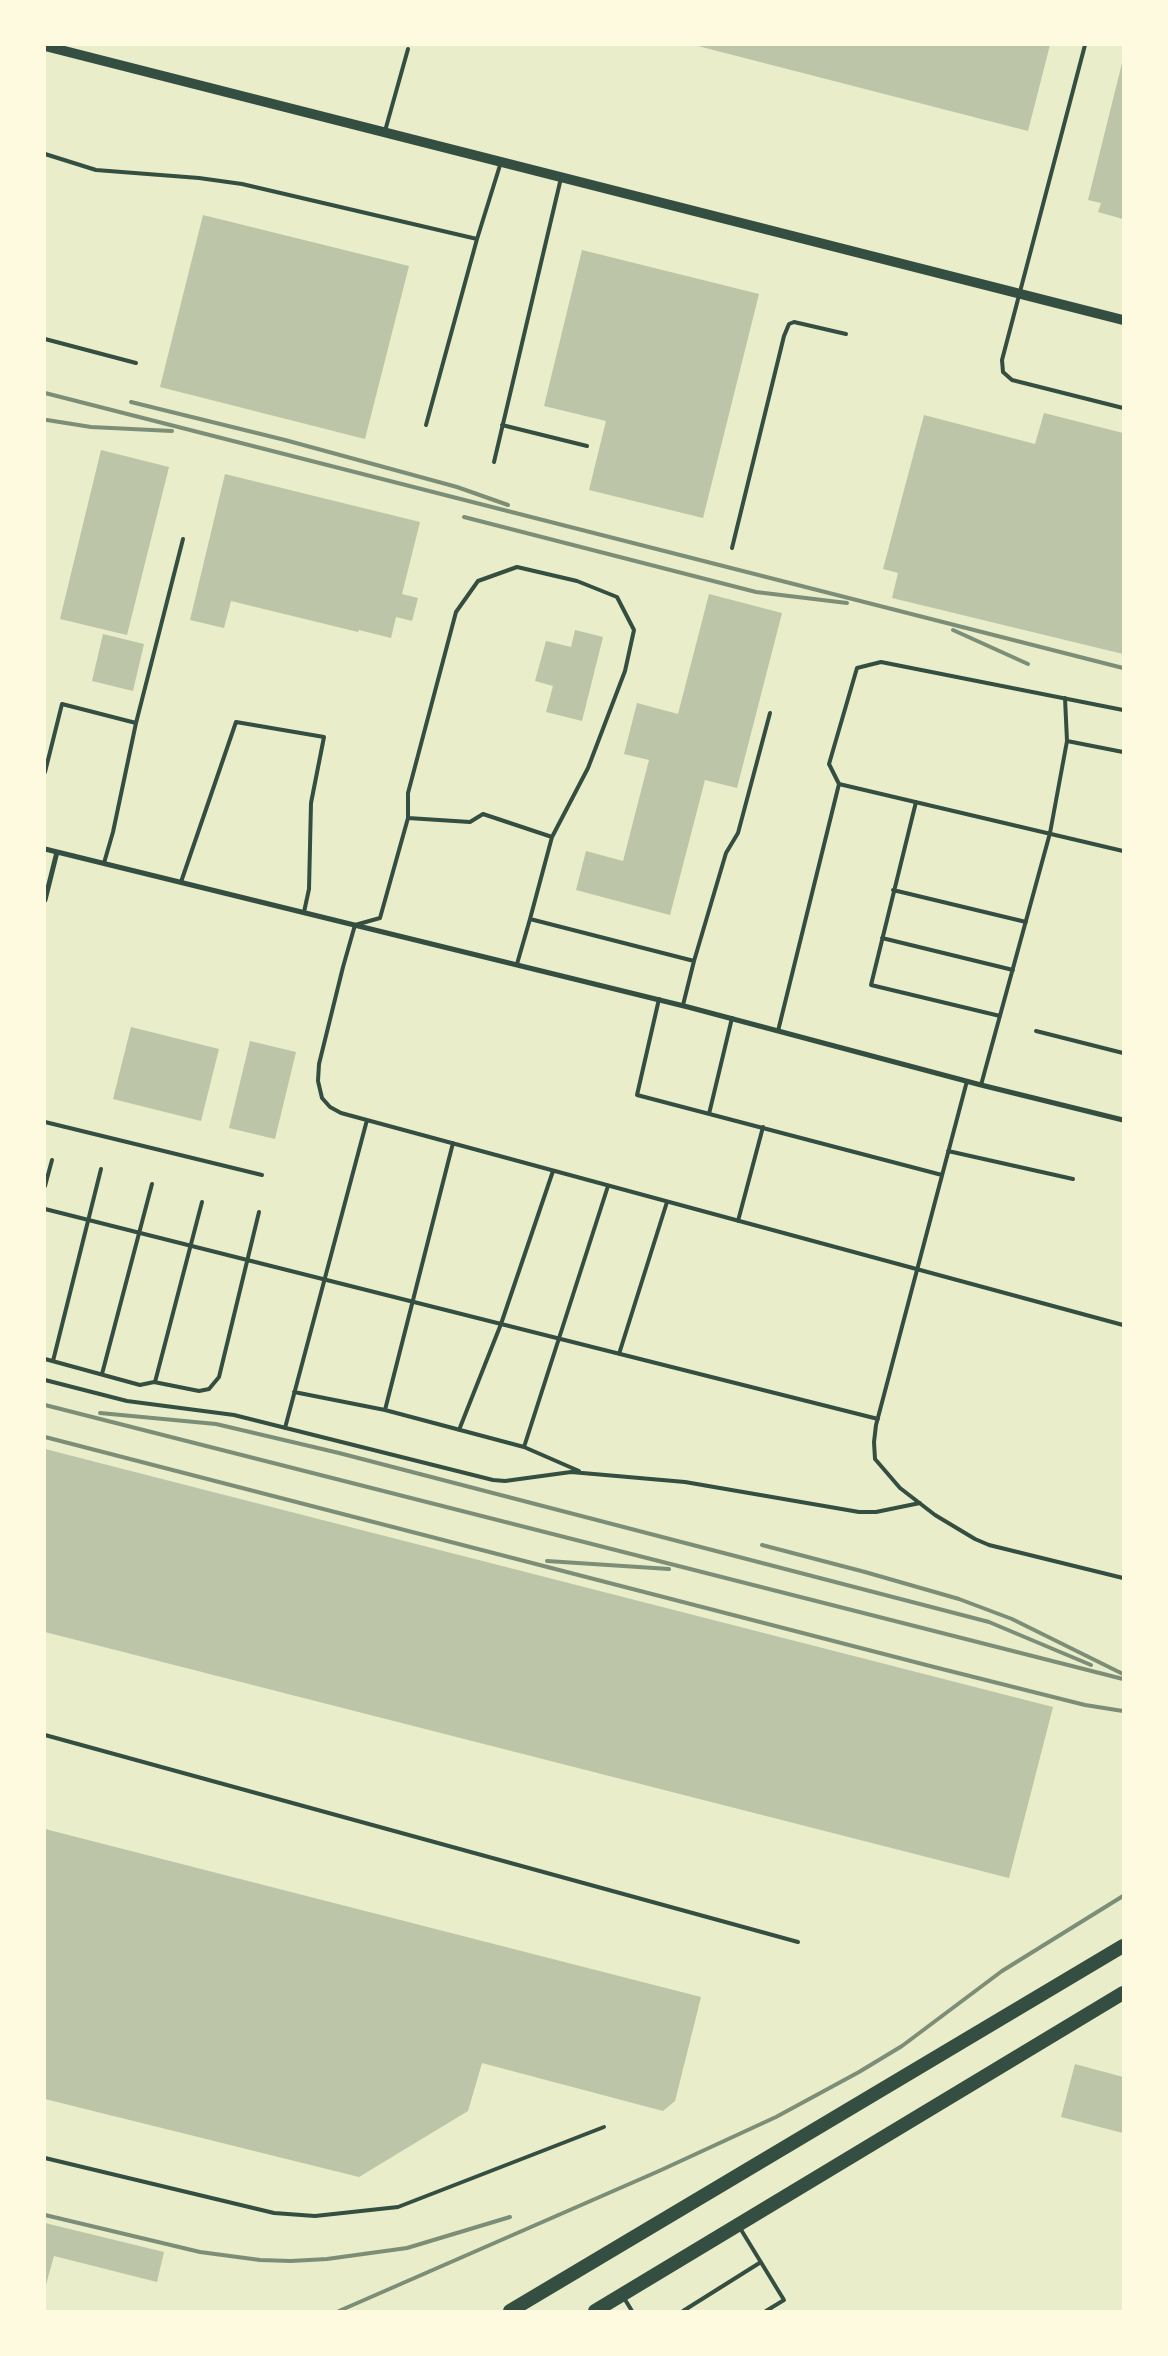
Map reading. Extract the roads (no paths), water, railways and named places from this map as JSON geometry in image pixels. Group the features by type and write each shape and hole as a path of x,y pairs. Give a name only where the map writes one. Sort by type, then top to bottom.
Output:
{"highway":[{"path":"510,2311 1123,1946"},
{"path":"595,2311 1123,1992"}],"main road":[{"path":"45,46 1123,320"}],"street":[{"path":"45,849 683,1005 981,1085 1123,1120"},
{"path":"45,900 57,852"}],"lane":[{"path":"1085,45 1041,206 1021,295 1002,360 1003,372 1012,380 1123,408"},
{"path":"384,133 408,49"},
{"path":"45,154 96,170 199,178 242,184 477,239"},
{"path":"426,425 477,239 501,162"},
{"path":"494,462 561,178"},
{"path":"732,548 784,336 789,324 794,322 846,334"},
{"path":"45,339 136,363"},
{"path":"502,425 587,446"},
{"path":"104,863 113,832 136,723 183,540"},
{"path":"516,964 552,837 588,768 624,671 634,630 617,597 577,581 517,567 478,580 456,612 408,794 408,818 380,918 355,925 319,1064 318,1081 322,1098 330,1107 341,1114 917,1271 1123,1325"},
{"path":"778,1031 839,784 829,764 857,668 881,662 1123,710"},
{"path":"981,1085 1050,833 1067,741 1065,698"},
{"path":"45,772 62,704 136,723"},
{"path":"683,1005 726,853 738,833 770,713"},
{"path":"181,882 236,722 324,737 311,803 309,889 304,912"},
{"path":"1067,741 1123,752"},
{"path":"839,784 1123,851"},
{"path":"916,802 871,985 1000,1016"},
{"path":"408,818 470,822 483,814 552,837"},
{"path":"893,890 1026,922"},
{"path":"530,919 694,961"},
{"path":"882,938 1013,970"},
{"path":"659,999 637,1095 942,1175"},
{"path":"709,1114 732,1018"},
{"path":"1036,1031 1123,1053"},
{"path":"967,1081 878,1419 874,1442 875,1460 900,1488 920,1503 959,1530 990,1545 1123,1578"},
{"path":"285,1428 367,1120"},
{"path":"45,1122 262,1175"},
{"path":"738,1222 763,1127"},
{"path":"385,1410 453,1143"},
{"path":"948,1151 1073,1180"},
{"path":"45,1186 52,1160"},
{"path":"53,1361 101,1169"},
{"path":"459,1430 501,1324 553,1171"},
{"path":"102,1374 152,1184"},
{"path":"524,1447 608,1186"},
{"path":"155,1382 202,1202"},
{"path":"619,1354 667,1202"},
{"path":"45,1209 878,1419"},
{"path":"45,1359 140,1385 155,1382 199,1391 214,1386 219,1376 259,1212"},
{"path":"45,1380 127,1401 234,1415 492,1480 515,1480 558,1472 583,1473 685,1482 859,1512 876,1512 920,1503"},
{"path":"294,1392 385,1410 524,1447 583,1473"},
{"path":"45,1735 798,1942"},
{"path":"45,2158 274,2213 315,2216 398,2208 604,2127"},
{"path":"738,2225 784,2300 766,2311"},
{"path":"683,2311 761,2262"},
{"path":"622,2295 632,2311"}],"railway":[{"path":"45,393 1123,668"},
{"path":"131,402 285,440 457,487 508,505"},
{"path":"47,420 91,427 172,431"},
{"path":"464,517 756,592 847,603"},
{"path":"953,630 1028,664"},
{"path":"45,1405 1123,1679"},
{"path":"100,1413 216,1424 339,1453 989,1622 1091,1665"},
{"path":"45,1437 934,1667 1085,1705 1123,1711"},
{"path":"762,1545 959,1599 1012,1619 1123,1674"},
{"path":"547,1561 669,1569"},
{"path":"339,2311 659,2171 776,2117 859,2072 902,2046 1002,1971 1123,1896"},
{"path":"45,2215 200,2252 260,2260 291,2261 327,2259 407,2248 510,2217"}]}
